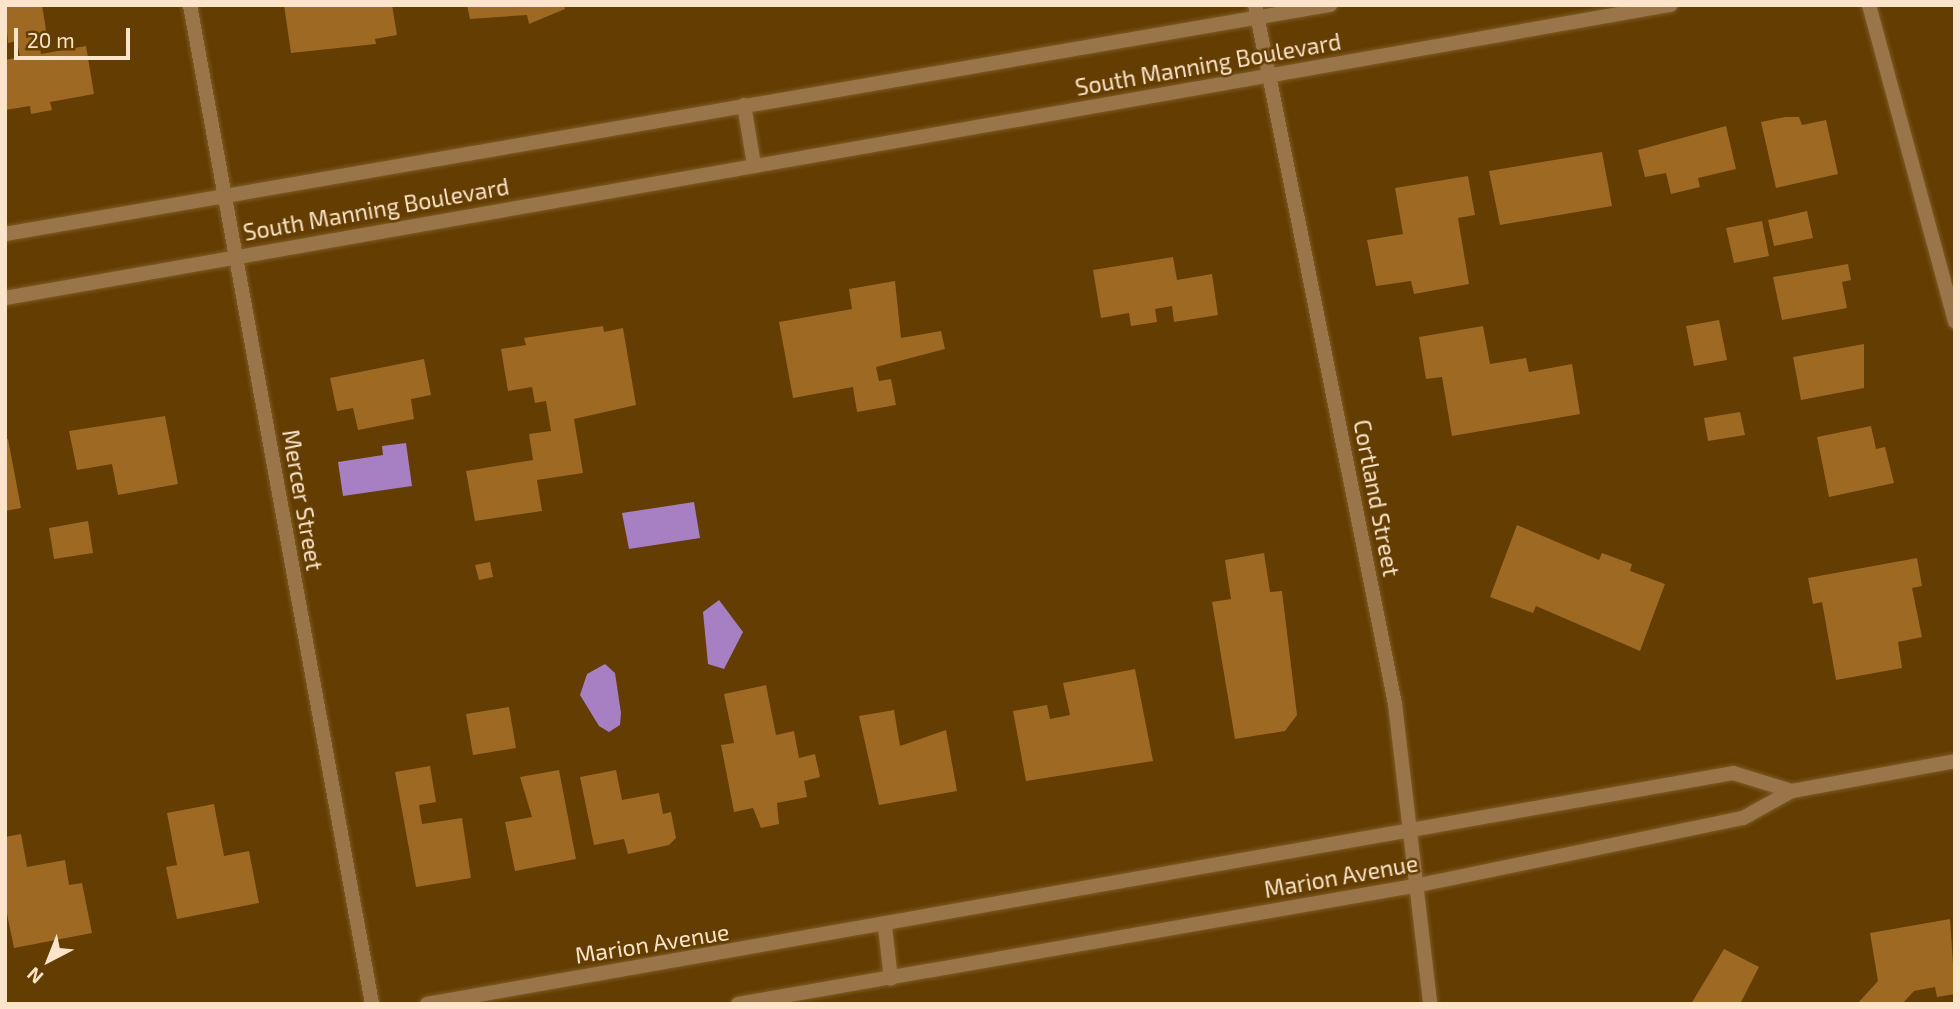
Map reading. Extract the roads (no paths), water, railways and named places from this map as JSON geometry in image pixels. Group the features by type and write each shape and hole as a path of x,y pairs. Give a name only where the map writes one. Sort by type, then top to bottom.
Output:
{"street":[{"name":"Mercer Street","path":"190,5 372,1004"},
{"name":"South Manning Boulevard","path":"5,234 1257,12 1330,5"},
{"name":"South Manning Boulevard","path":"5,298 1670,5"},
{"path":"1869,5 1955,322"},
{"name":"Cortland Street","path":"1257,12 1395,704 1419,885 1430,1004"},
{"path":"744,104 754,165"},
{"name":"Marion Avenue","path":"738,1004 1419,885 1743,818 1793,791 1955,761"},
{"name":"Marion Avenue","path":"427,1004 1412,834 1733,773 1793,791"},
{"path":"885,927 891,979"}]}
